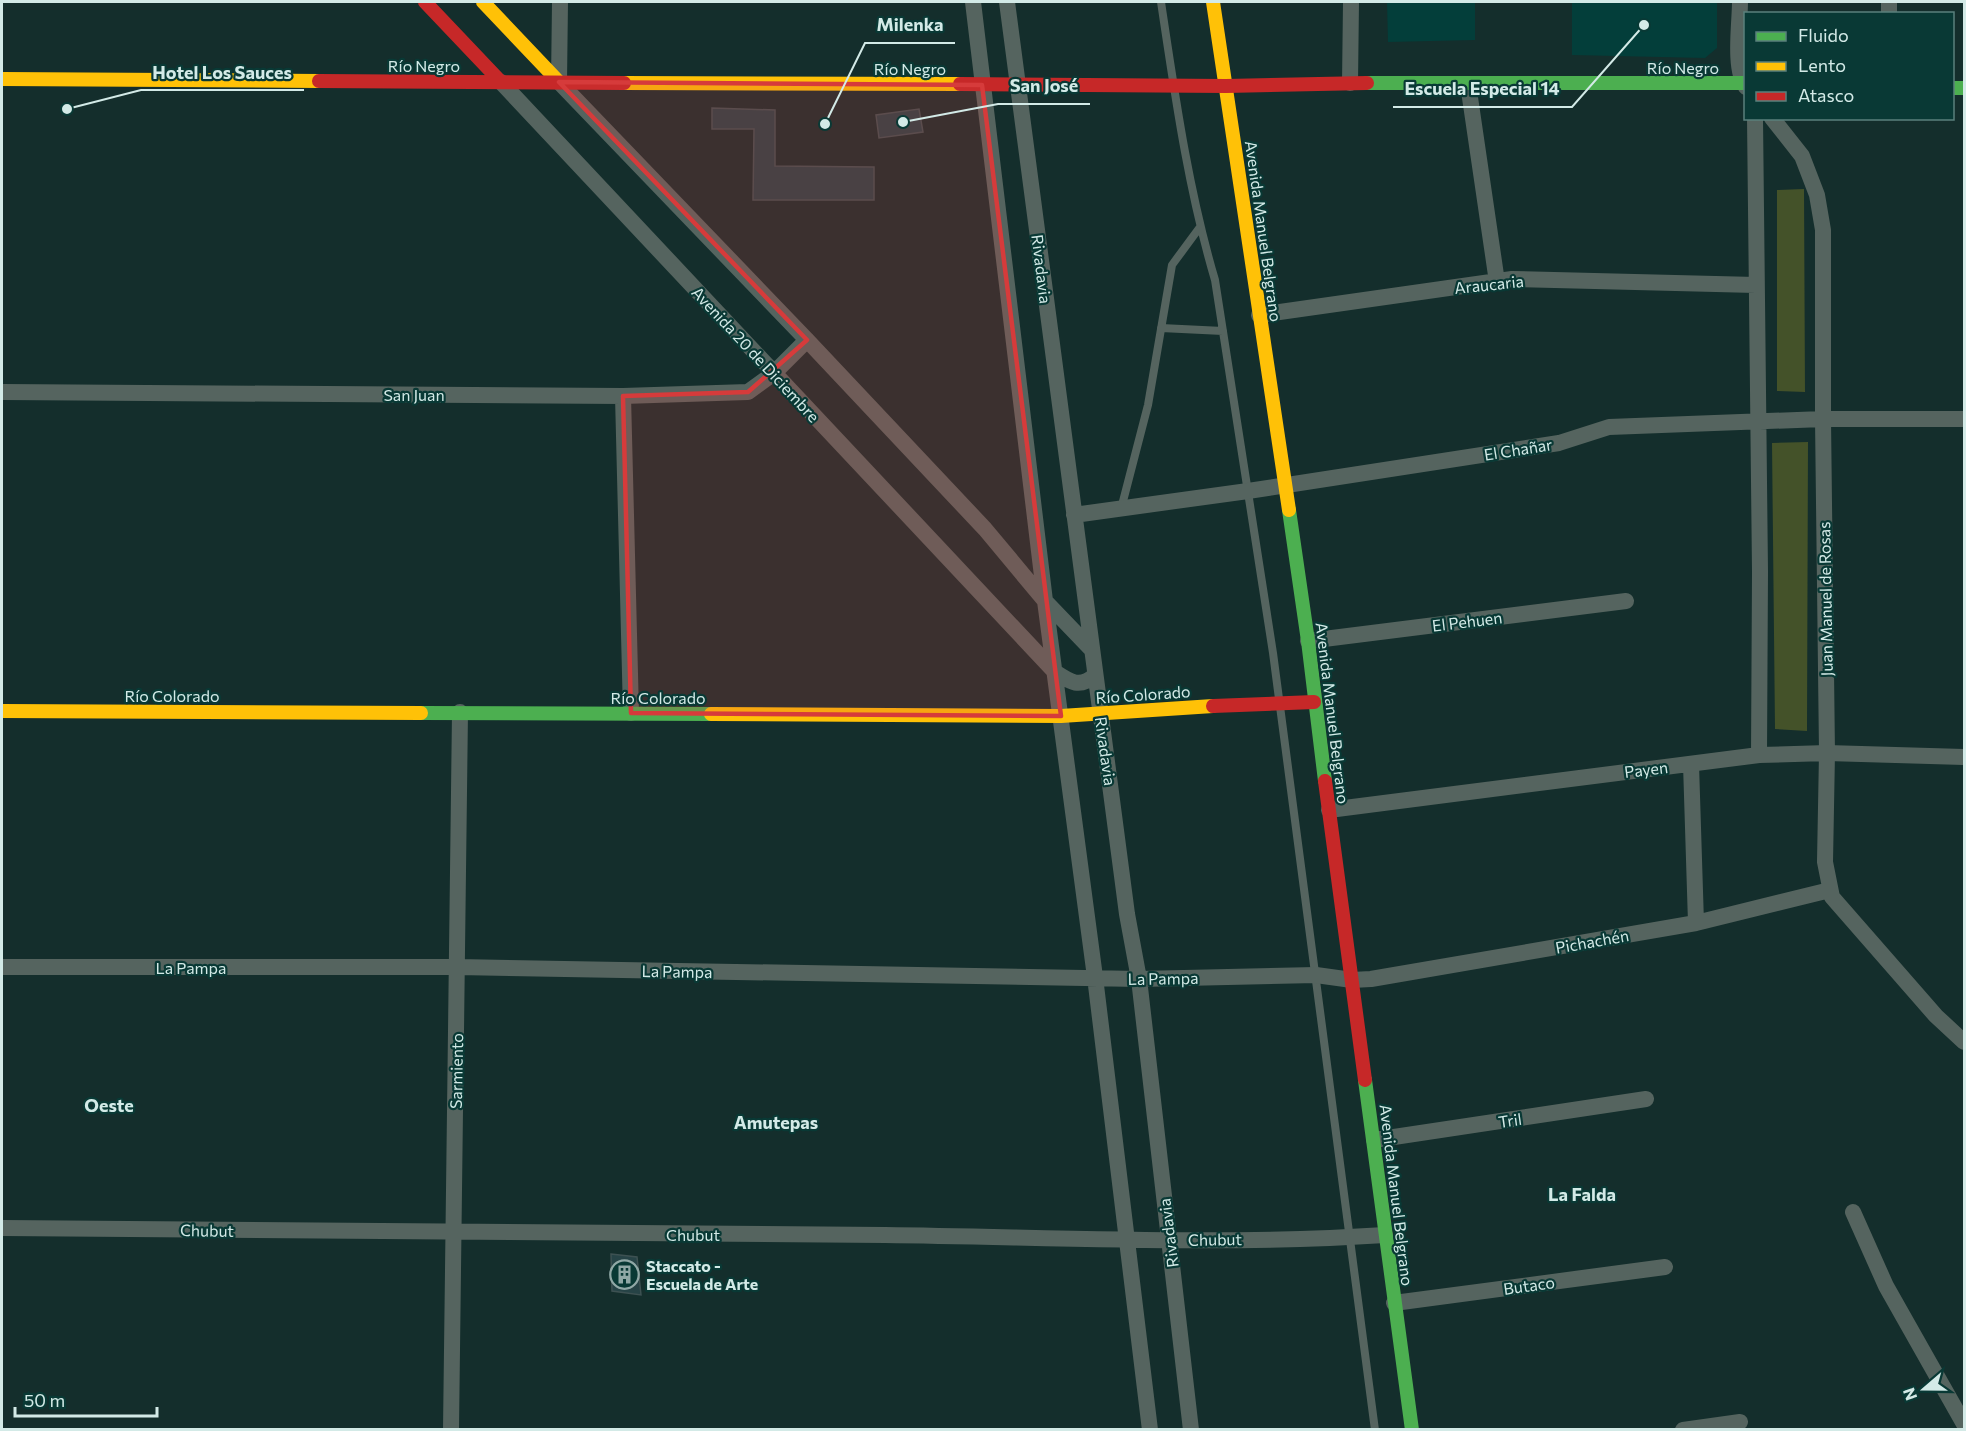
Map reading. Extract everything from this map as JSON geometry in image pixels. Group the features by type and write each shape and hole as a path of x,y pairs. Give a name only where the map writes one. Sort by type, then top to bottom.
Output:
{"street":[{"name":"Avenida 20 de Diciembre","path":"425,2 1055,672 1077,683 1088,682 1095,675"},
{"path":"483,2 807,340 984,529 1045,601 1092,650"},
{"path":"560,2 560,82"},
{"path":"973,2 1045,601 1095,978 1150,1430"},
{"name":"Rivadavia","path":"1007,2 1100,713 1139,979 1191,1430"},
{"name":"Avenida Manuel Belgrano","path":"1213,2 1308,641 1314,702 1412,1430"},
{"path":"1350,83 1351,2"},
{"path":"1740,2 1739,63 1744,80"},
{"name":"Río Negro","path":"2,79 1173,86 1350,83 1744,84"},
{"path":"1468,84 1497,282"},
{"path":"1755,120 1760,572 1759,755"},
{"name":"Juan Manuel de Rosas","path":"1774,120 1802,156 1817,195 1823,230 1822,419 1827,753 1826,862 1830,890 1832,897 1936,1016 1965,1042"},
{"name":"Araucaria","path":"1259,315 1512,279 1756,285"},
{"name":"San Juan","path":"2,392 623,396 748,392 774,373 807,340"},
{"path":"623,396 631,713"},
{"name":"El Chañar","path":"1074,515 1285,486 1559,442 1609,427 1822,419 1965,419"},
{"name":"El Pehuen","path":"1308,641 1626,601"},
{"name":"Río Colorado","path":"2,711 1061,716 1279,702 1314,702"},
{"name":"Sarmiento","path":"451,1430 460,712"},
{"name":"Payen","path":"1329,810 1759,755 1827,753 1965,758"},
{"path":"1691,764 1696,923"},
{"name":"Pichachén","path":"1352,980 1371,979 1696,923 1830,890"},
{"name":"La Pampa","path":"2,967 458,967 1139,979 1316,975 1352,980"},
{"name":"Tril","path":"1374,1140 1646,1099"},
{"path":"1853,1212 1886,1286 1965,1424"},
{"name":"Chubut","path":"2,1228 1168,1240 1350,1237 1385,1234"},
{"name":"Butaco","path":"1394,1303 1665,1267"},
{"path":"1683,1430 1740,1422"}],"lane":[{"path":"1161,2 1173,86 1200,227 1215,280 1248,491 1316,975 1375,1430"},
{"path":"1121,509 1148,405 1172,265 1200,227"},
{"path":"1161,328 1223,331"}],"highlighted area":[{"path":"559,82 982,85 1061,716 631,713 623,396 748,392 807,340"}],"shaded area":[{"path":"1387,2 1475,2 1475,40 1388,42"},
{"path":"1572,2 1717,2 1717,48 1705,58 1572,55"}],"green space":[{"path":"1804,189 1805,392 1777,391 1777,190"},
{"path":"1808,442 1807,731 1775,729 1772,443"}],"building":[{"path":"712,108 775,110 775,166 874,167 874,200 753,200 754,129 712,129"},
{"path":"919,109 923,132 879,138 876,115"},
{"name":"Staccato - Escuela de Arte","path":"611,1254 637,1257 641,1295 612,1291"}],"traffic: fast":[{"path":"1367,83 1744,83"},
{"path":"1954,88 1964,88"},
{"path":"1289,510 1325,781"},
{"path":"421,713 711,714"},
{"path":"1365,1080 1412,1430"}],"traffic: slow":[{"path":"483,2 559,82"},
{"path":"1213,2 1289,510"},
{"path":"2,79 319,81"},
{"path":"624,83 960,84"},
{"path":"711,714 1061,716 1213,706"},
{"path":"2,711 421,713"}],"traffic: jam":[{"path":"425,2 501,82"},
{"path":"319,81 624,83"},
{"path":"960,84 1226,86 1367,83"},
{"path":"1213,706 1314,702"},
{"path":"1325,781 1365,1080"}],"place":[{"name":"Escuela Especial 14","path":"1644,25"},
{"name":"Hotel Los Sauces","path":"67,109"},
{"name":"San José","path":"903,122"},
{"name":"Milenka","path":"825,124"},
{"name":"Staccato - Escuela de Arte","path":"625,1274"}],"district":[{"name":"Oeste","path":"109,1105"},
{"name":"Amutepas","path":"776,1122"},
{"name":"La Falda","path":"1582,1194"}]}
